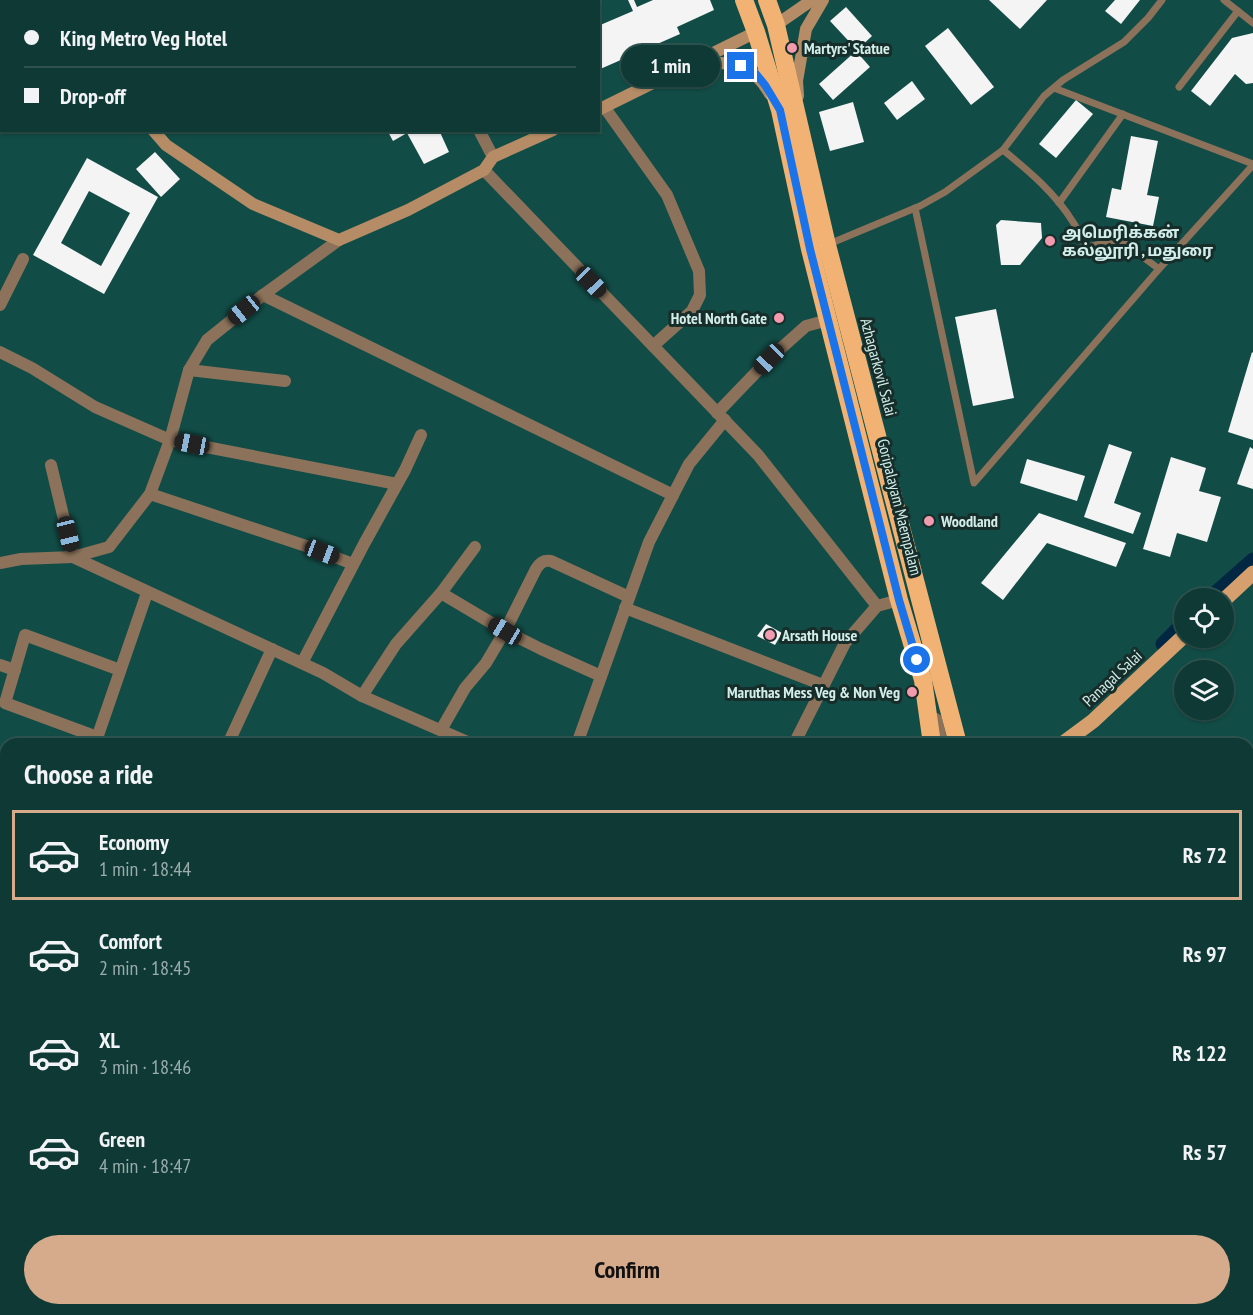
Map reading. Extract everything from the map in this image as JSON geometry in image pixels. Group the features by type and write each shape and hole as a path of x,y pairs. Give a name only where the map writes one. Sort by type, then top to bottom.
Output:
{"highway":[{"path":"744,0 780,110 810,249 899,600 923,680 931,738"},
{"name":"Azhagarkovil Salai","path":"767,0 776,25 827,245 956,737"}],"main road":[{"path":"776,25 812,0"},
{"path":"798,120 797,81 806,29 823,0"},
{"path":"602,109 756,32"},
{"path":"695,62 727,63 741,66 756,74 780,110"},
{"path":"155,132 166,145 253,204 339,240 408,210 484,170 493,157 549,132"},
{"path":"1234,591 1253,573"},
{"name":"Panagal Salai","path":"1070,738 1093,721 1174,645"}],"street":[{"name":"Goripalayam Maempalam","path":"752,0 762,28 940,738"},
{"path":"602,109 667,195 699,271 700,295 692,311 653,346"},
{"path":"480,132 493,157"},
{"path":"484,170 758,454 877,606"},
{"path":"0,563 21,559 73,557 109,547 150,494 170,440 189,370 207,340 263,295 339,240"},
{"path":"0,304 22,259"},
{"path":"263,295 673,495"},
{"path":"579,738 649,542 689,464 721,416 769,359 806,326 828,320"},
{"path":"0,352 32,368 95,407 170,440 397,484"},
{"path":"189,370 285,381"},
{"path":"302,663 422,435"},
{"path":"51,465 73,557"},
{"path":"150,494 353,564"},
{"path":"362,696 396,644 441,593 475,547"},
{"path":"73,557 323,673 362,696 459,738"},
{"path":"441,730 465,688 486,663 505,631 536,569 546,560 561,565 627,602 823,685"},
{"path":"97,738 147,593"},
{"path":"441,593 505,631 601,676"},
{"path":"797,738 845,643 877,606 899,600"},
{"path":"89,738 4,702 25,635 120,670"},
{"path":"231,738 272,649"},
{"path":"0,665 15,670"}],"lane":[{"path":"827,245 915,208 945,192 1004,150 1044,96 1063,80 1124,42 1162,0"},
{"path":"1224,0 1253,23"},
{"path":"1179,87 1238,11"},
{"path":"915,208 974,483 1253,164 1053,88"},
{"path":"1059,203 1123,114"},
{"path":"1004,150 1059,203 1074,223 1084,248 1119,239 1159,269"}],"building":[{"path":"628,0 634,0 637,7 653,0 710,0 714,10 677,27 680,34 600,69 600,25 633,11"},
{"path":"989,0 1047,0 1020,29"},
{"path":"1115,0 1140,0 1121,24 1105,11"},
{"path":"846,7 872,36 857,50 830,21"},
{"path":"948,28 994,87 971,105 925,46"},
{"path":"1253,33 1253,83 1246,84 1235,74 1210,106 1191,91 1232,38"},
{"path":"856,51 870,67 833,100 819,84"},
{"path":"912,81 925,99 897,120 884,103"},
{"path":"1076,100 1093,114 1056,158 1039,144"},
{"path":"853,102 864,142 830,151 819,112"},
{"path":"388,132 440,132 449,152 424,164 407,133 393,141"},
{"path":"1131,136 1158,141 1147,195 1159,197 1153,226 1106,217 1112,188 1121,190"},
{"path":"155,152 180,179 161,197 136,169"},
{"path":"87,158 158,197 104,294 33,255","holes":["89,191 130,213 101,266 61,243"]},
{"path":"1001,220 1041,223 1042,238 1020,265 1001,265 996,225"},
{"path":"996,309 1014,398 973,406 955,317"},
{"path":"1253,353 1253,440 1228,432"},
{"path":"1109,444 1132,452 1114,503 1141,513 1133,534 1084,517"},
{"path":"1250,447 1253,449 1253,489 1237,484"},
{"path":"1171,457 1206,468 1199,491 1221,497 1207,542 1177,533 1170,557 1143,549"},
{"path":"1027,459 1085,476 1077,501 1020,483"},
{"path":"1039,513 1126,543 1116,567 1047,543 1003,600 981,583"},
{"name":"Arsath House","path":"766,624 782,633 775,645 757,636"}],"waterway":[{"path":"1221,588 1253,560"},
{"path":"1163,644 1174,633"}],"place":[{"name":"Martyrs' Statue","path":"792,48"},
{"name":"அமெரிக்கன் கல்லூரி , மதுரை","path":"1050,241"},
{"name":"Hotel North Gate","path":"779,318"},
{"name":"Woodland","path":"929,521"},
{"name":"Arsath House","path":"770,635"},
{"name":"Maruthas Mess Veg & Non Veg","path":"912,692"}],"route":[{"path":"741,66 756,74 780,110 810,249 899,600 917,660"}]}
